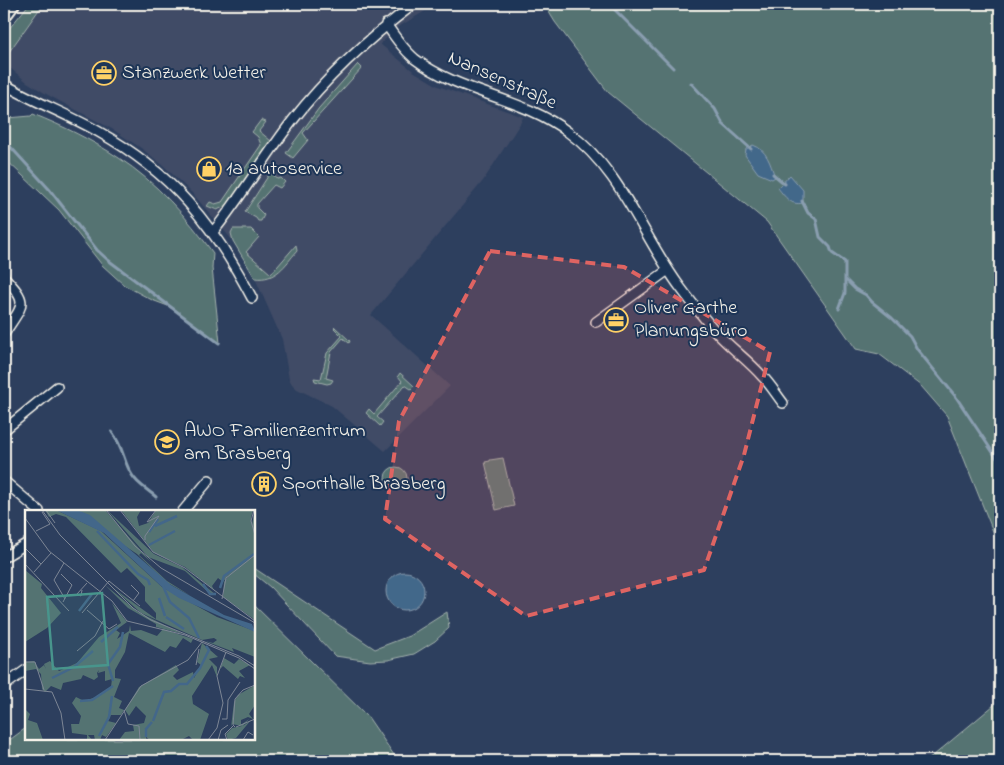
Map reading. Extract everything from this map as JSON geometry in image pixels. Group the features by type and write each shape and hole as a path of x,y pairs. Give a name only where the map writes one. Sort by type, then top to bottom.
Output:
{"main road":[{"path":"4,16 13,4"}],"street":[{"path":"214,232 311,97 346,60 386,24 414,4"},
{"name":"Nansenstraße","path":"386,24 405,49 425,66 456,82 541,115 581,142 600,161 617,184 668,270 713,328 763,377 783,403"},
{"path":"4,84 99,132 138,157 161,175 192,205 214,232 252,298"},
{"path":"596,322 668,270"},
{"path":"4,276 19,293 21,303 18,312 4,334"},
{"path":"4,430 56,387"},
{"path":"184,510 209,480"},
{"path":"4,482 37,510"},
{"path":"4,557 25,545"},
{"path":"4,686 25,671"}],"highlighted area":[{"path":"490,251 624,267 770,352 744,455 704,570 526,616 385,519 399,421"}],"shaded area":[{"path":"43,4 437,4 400,26 380,44 413,71 438,86 523,117 483,181 371,315 450,386 385,451 332,406 297,389 292,384 289,379 282,339 255,278 233,241 193,194 164,166 141,148 112,129 27,82 4,63 4,59"},
{"path":"753,145 765,154 775,177 772,179 758,173 745,155 746,149"},
{"path":"790,175 803,190 803,203 792,202 778,188"},
{"path":"405,572 412,573 418,578 423,584 423,598 418,604 412,609 405,610 398,609 392,604 387,598 386,591 387,584 392,578 398,573"}],"green space":[{"path":"29,4 43,4 4,59 4,35"},
{"path":"544,4 1000,4 1000,549 947,416 921,386 879,354 856,349 767,222 608,92 555,22"},
{"path":"358,64 362,68 303,133 308,140 293,158 286,153 319,108"},
{"path":"33,114 88,139 133,167 158,189 193,226 213,253 212,268 220,343 168,306 124,285 102,265 59,210 4,158 4,131 8,118 31,116"},
{"path":"261,120 266,122 259,131 271,141 226,206 217,210 207,206 210,202 215,204 222,202 261,145 258,137 252,132"},
{"path":"270,173 277,179 281,178 285,182 280,188 274,185 257,204 257,208 264,215 261,221 258,221 245,212"},
{"path":"233,229 251,229 259,237 246,252 271,274 296,245 297,251 279,271 269,277 255,278 233,241 231,233"},
{"path":"335,327 350,341 349,343 343,338 331,352 326,378 333,380 331,383 315,381 314,378 321,379 327,353 342,336"},
{"path":"400,373 414,386 411,389 405,385 377,417 383,422 380,426 366,413 369,409 374,414 402,381 398,376"},
{"path":"503,458 514,506 496,510 485,462"},
{"path":"392,467 400,467 407,474 407,482 400,489 392,489 385,482 385,474"},
{"path":"255,569 375,649 409,636 447,612 449,628 435,641 414,654 388,660 370,661 335,656 270,587 255,575"},
{"path":"255,606 368,717 398,761 4,761 4,744 25,729 25,740 255,740"},
{"path":"1000,700 1000,761 927,761"}],"waterway":[{"path":"609,4 673,68"},
{"path":"981,4 1000,8"},
{"path":"691,83 715,109 723,124 751,149"},
{"path":"7,143 49,189 97,250 219,343"},
{"path":"773,174 785,184"},
{"path":"802,201 808,213 816,219 820,237 830,247 832,253 845,262 845,293 839,309"},
{"path":"846,280 855,289 866,295 910,336 917,349 956,397 998,460 1000,469"},
{"path":"112,432 134,478 156,497"}],"place":[{"name":"Stanzwerk Wetter","path":"104,73"},
{"name":"1a autoservice","path":"209,169"},
{"name":"Oliver Garthe Planungsbüro","path":"616,320"},
{"name":"AWO Familienzentrum am Brasberg","path":"167,442"},
{"name":"Sporthalle Brasberg","path":"264,484"}]}
